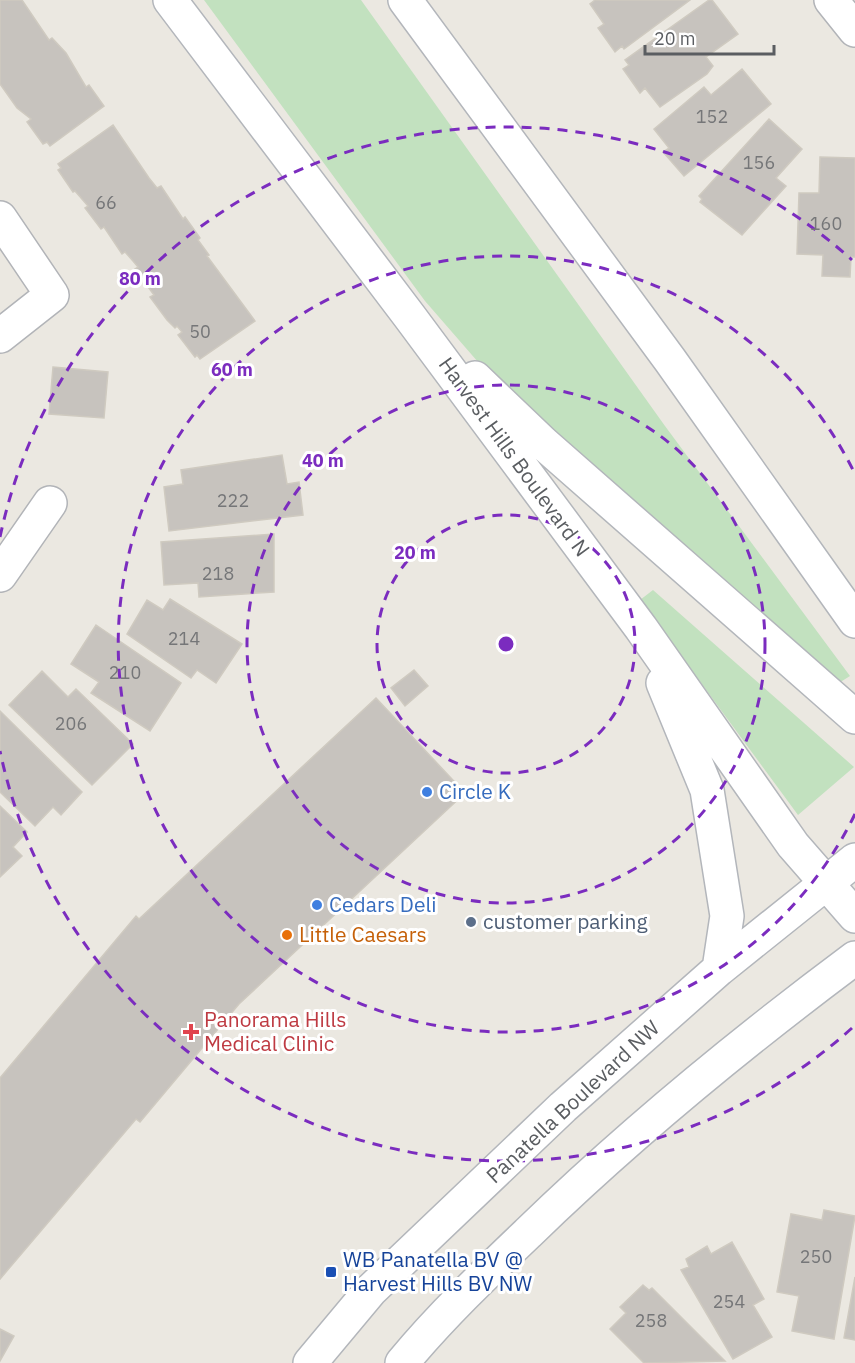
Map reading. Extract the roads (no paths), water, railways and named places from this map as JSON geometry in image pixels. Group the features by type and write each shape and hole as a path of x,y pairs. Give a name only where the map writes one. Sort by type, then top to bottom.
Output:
{"main road":[{"name":"Harvest Hills Boulevard N","path":"170,0 641,628 793,845 841,882 855,916"},
{"path":"405,0 670,360 855,621"},
{"path":"831,0 855,30"},
{"path":"0,218 52,295 0,336"},
{"path":"410,317 543,443 855,717"},
{"path":"0,575 50,503"},
{"path":"641,628 707,790 727,916 719,969"},
{"name":"Panatella Boulevard NW","path":"310,1363 371,1290 563,1107 719,969 841,882 855,860"},
{"path":"402,1363 442,1316 571,1191 693,1086 855,958"}],"place":[{"name":"Circle K","path":"427,792"},
{"name":"Cedars Deli","path":"317,905"},
{"name":"customer parking","path":"471,922"},
{"name":"Little Caesars","path":"287,935"},
{"name":"Panorama Hills Medical Clinic","path":"191,1032"},
{"name":"WB Panatella BV @ Harvest Hills BV NW","path":"331,1272"}]}
